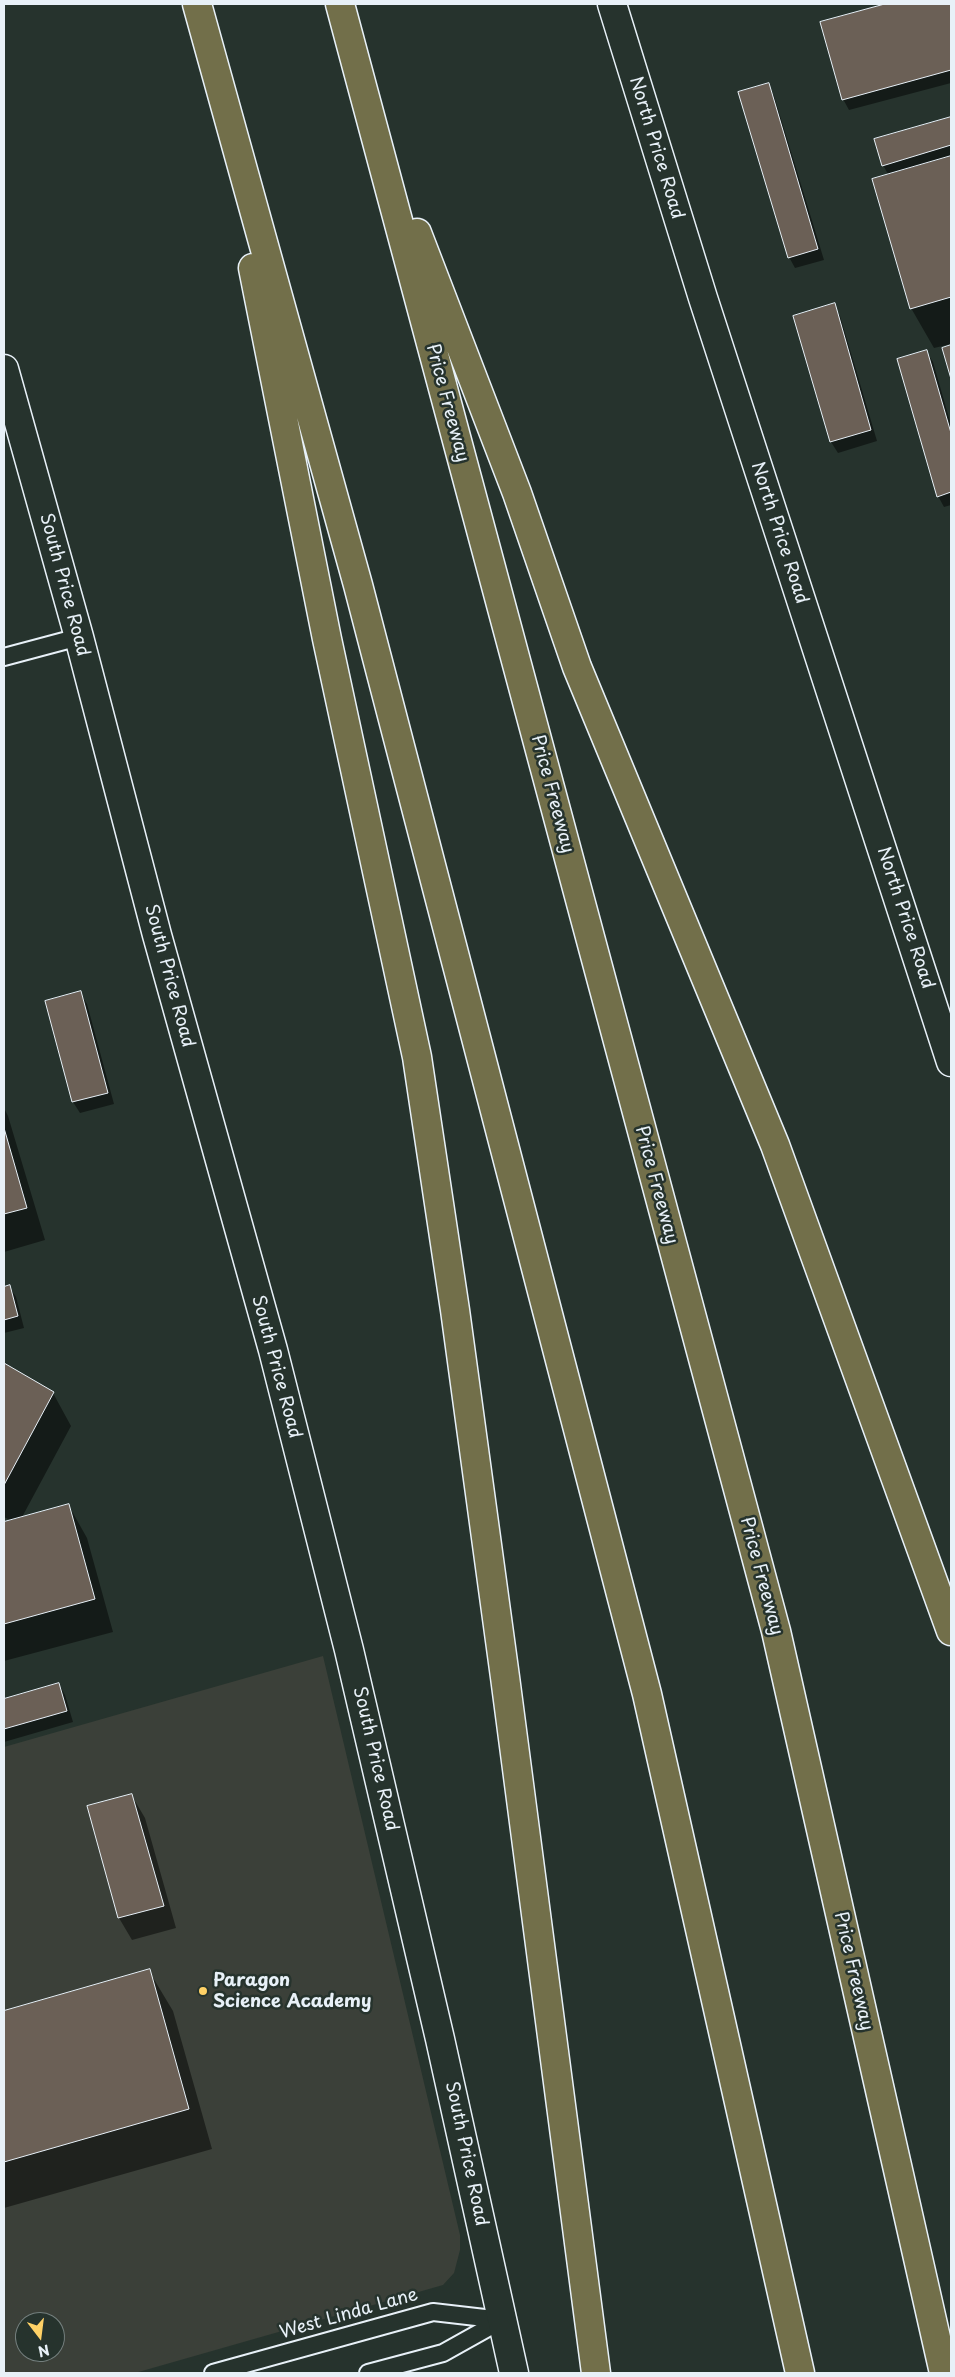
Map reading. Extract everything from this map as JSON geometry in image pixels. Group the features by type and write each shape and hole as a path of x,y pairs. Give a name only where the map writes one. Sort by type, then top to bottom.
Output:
{"highway":[{"path":"197,4 358,585 647,1694 800,2373"},
{"name":"Price Freeway","path":"340,4 776,1631 944,2373"},
{"path":"210,49 327,639 417,1057 454,1300 504,1667 596,2373"},
{"path":"364,94 517,493 577,668 775,1145 951,1631"}],"main road":[{"name":"North Price Road","path":"612,4 703,298 951,1062"},
{"name":"South Price Road","path":"4,369 79,637 157,935 273,1350 349,1650 440,2039 514,2373"}],"lane":[{"path":"4,657 79,637"},
{"name":"West Linda Lane","path":"213,2373 433,2312 502,2320"},
{"path":"368,2373 443,2353 502,2320"}],"shaded area":[{"name":"Paragon Science Academy","path":"323,1656 460,2235 460,2250 454,2273 443,2285 135,2373 4,2373 4,1747"}],"building":[{"path":"885,4 951,4 951,70 842,100 820,22"},
{"path":"769,83 818,249 788,258 738,92"},
{"path":"951,117 951,145 882,166 874,139"},
{"path":"951,156 951,297 910,309 872,179"},
{"path":"835,303 871,430 830,442 793,316"},
{"path":"951,345 951,379 942,348"},
{"path":"927,350 951,433 951,492 937,497 897,359"},
{"path":"81,991 108,1093 72,1102 45,1001"},
{"path":"4,1128 27,1208 4,1214"},
{"path":"10,1285 18,1316 4,1320 4,1287"},
{"path":"4,1363 54,1392 4,1485"},
{"path":"69,1504 95,1599 4,1624 4,1522"},
{"path":"59,1683 67,1711 4,1729 4,1699"},
{"path":"132,1794 164,1906 118,1918 87,1806"},
{"path":"150,1969 189,2109 4,2162 4,2011"}],"place":[{"name":"Paragon Science Academy","path":"203,1991"}]}
